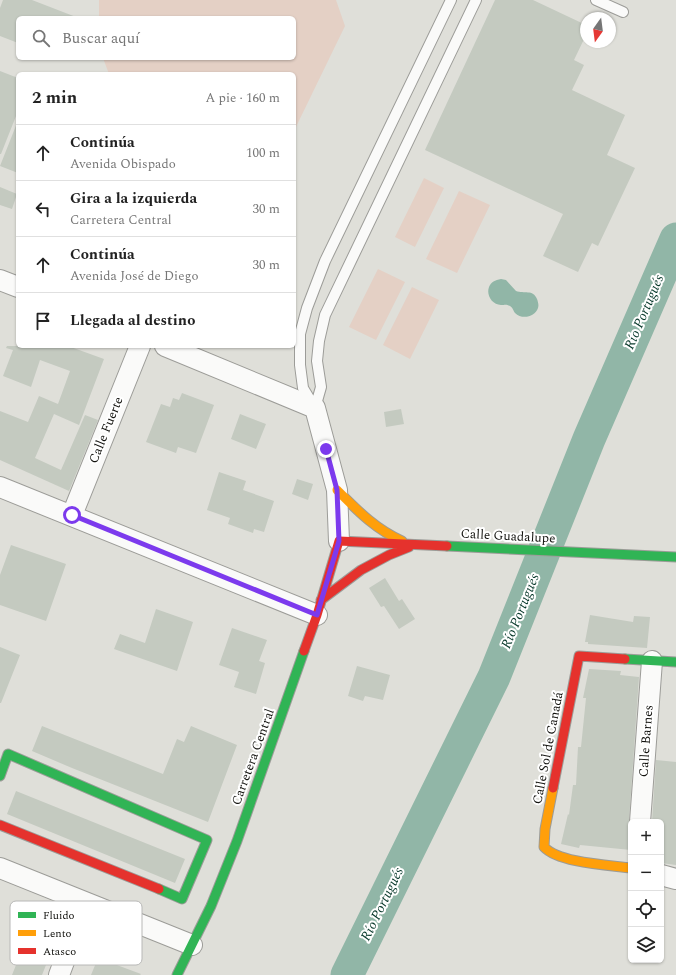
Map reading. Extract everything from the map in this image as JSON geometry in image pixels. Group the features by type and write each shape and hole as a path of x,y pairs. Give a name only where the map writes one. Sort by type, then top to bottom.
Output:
{"street":[{"path":"0,280 16,287"},
{"name":"Calle Fuerte","path":"72,515 139,348"},
{"path":"170,348 315,408 337,490 339,541"},
{"path":"0,487 319,607 361,570 414,545"},
{"path":"337,490 379,530 389,536 414,545"},
{"name":"Calle Guadalupe","path":"339,541 676,557"},
{"name":"Carretera Central","path":"177,975 211,906 237,841 319,607 339,541"},
{"name":"Calle Sol de Canadá","path":"628,868 564,859 555,856 548,852 544,846 545,829 579,656 652,661"},
{"path":"652,661 676,662"},
{"name":"Calle Barnes","path":"640,819 652,661"},
{"path":"0,776 8,754 207,840 182,899 0,825"},
{"path":"0,868 81,901"},
{"path":"664,876 676,879"},
{"path":"142,925 192,945"},
{"path":"59,975 63,965"}],"lane":[{"path":"315,408 303,388 300,365 300,334 307,308 325,261 451,0"},
{"path":"315,408 321,387 317,362 319,341 325,315 476,0"},
{"path":"596,0 623,12"}],"shaded area":[{"path":"99,0 336,0 345,26 296,127 296,72 108,72 104,60 296,60 296,16 99,16"},
{"path":"424,178 444,188 415,247 395,237"},
{"path":"459,191 490,205 457,273 426,259"},
{"path":"378,269 405,282 376,340 349,327"},
{"path":"497,280 506,280 516,291 531,293 535,296 538,308 534,314 525,317 518,315 510,306 498,305 490,299 488,293 489,287"},
{"path":"412,287 439,300 410,359 383,345"}],"building":[{"path":"3,0 32,0 73,16 16,16 16,42 0,36 0,8"},
{"path":"495,0 533,0 580,22 580,48 574,60 584,65 572,90 625,115 607,155 635,168 598,246 592,243 578,272 543,256 563,214 425,150"},
{"path":"0,71 16,77 16,116 0,154"},
{"path":"16,126 16,172 0,166"},
{"path":"0,187 16,194 12,209 0,205"},
{"path":"7,346 16,346 16,348 74,348 104,359 79,425 54,414 35,458 61,470 85,415 98,420 69,491 0,460 0,411 28,422 39,396 58,404 70,371 40,360 31,387 3,376 13,350 6,348"},
{"path":"182,393 214,405 196,453 178,447 176,453 146,442 161,404 170,407 173,398 179,400"},
{"path":"401,409 404,424 386,427 384,412"},
{"path":"240,414 266,424 256,449 231,439"},
{"path":"219,472 246,481 243,490 274,501 264,532 254,529 253,533 228,524 230,518 207,510"},
{"path":"297,479 313,484 308,500 292,494"},
{"path":"11,545 66,564 46,621 0,605 0,575"},
{"path":"385,578 399,601 402,599 415,619 399,629 384,606 381,607 369,588"},
{"path":"156,609 193,622 177,671 114,649 120,634 145,643"},
{"path":"590,615 633,622 634,616 650,617 647,648 588,644 588,642 585,642"},
{"path":"232,628 267,640 259,661 265,663 256,694 234,687 239,672 219,665"},
{"path":"0,647 20,655 1,703 0,703"},
{"path":"357,666 390,675 383,700 365,696 363,701 348,696"},
{"path":"589,669 621,671 620,675 639,677 628,819 628,850 580,845 579,848 561,844 568,814 569,815 573,785 576,785 578,747 581,747 586,698 583,698"},
{"path":"42,726 163,774 177,739 184,742 191,726 237,745 208,822 32,751"},
{"path":"656,760 676,762 676,865 664,863 664,819 652,819"},
{"path":"16,791 185,859 175,883 7,814"},
{"path":"16,965 46,965 42,975 12,975"},
{"path":"95,965 117,965 141,974 140,975 91,975"}],"waterway":[{"name":"Río Portugués","path":"347,975 494,677 589,439 676,239"}],"traffic: fast":[{"path":"447,546 676,557"},
{"path":"177,975 211,906 237,841 304,651"},
{"path":"625,659 676,662"},
{"path":"0,776 8,754 207,840 182,899 159,889"}],"traffic: slow":[{"path":"337,490 359,512 375,525 402,541"},
{"path":"553,788 545,829 544,847 561,857 572,860 628,868"}],"traffic: jam":[{"path":"304,651 317,615 339,541 447,546"},
{"path":"321,600 361,570 389,555 409,547"},
{"path":"553,788 579,656 625,659"},
{"path":"0,825 159,889"}],"route":[{"path":"72,515 317,615 339,541 340,528 337,490 326,449"}]}
